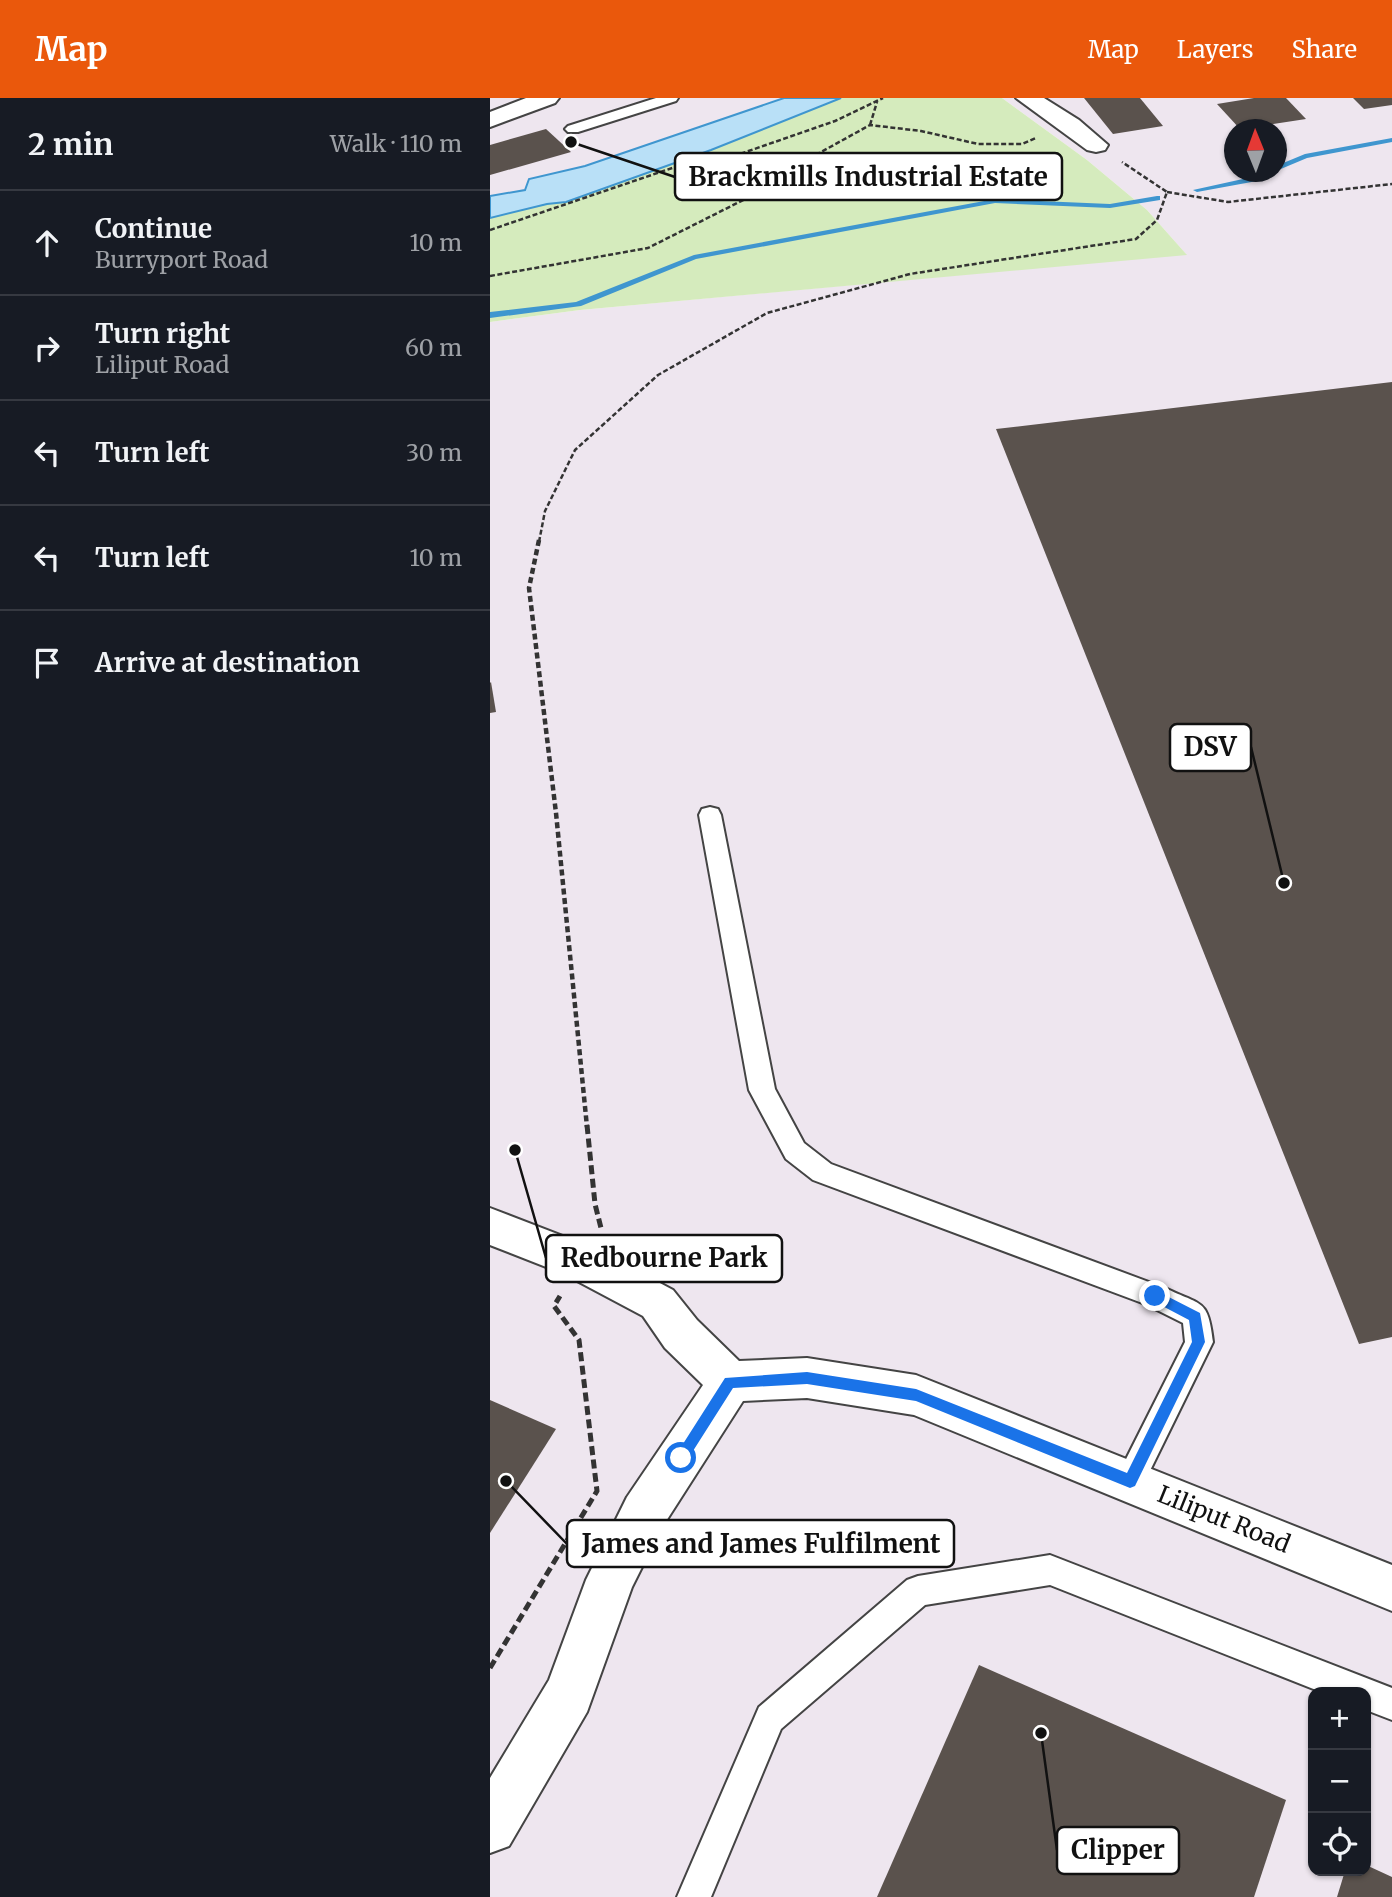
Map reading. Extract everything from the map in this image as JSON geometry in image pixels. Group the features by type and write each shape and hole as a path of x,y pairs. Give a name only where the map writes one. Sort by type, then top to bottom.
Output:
{"street":[{"path":"490,120 547,98"},
{"path":"1028,98 1071,125 1096,145"},
{"path":"490,1226 579,1261 658,1303 681,1334 730,1382 644,1513 610,1580 569,1693 490,1827"},
{"name":"Liliput Road","path":"730,1382 807,1378 916,1395 1392,1588"}],"lane":[{"path":"573,129 671,98"},
{"path":"710,815 762,1090 795,1152 822,1171 1155,1296 1196,1317 1199,1342 1130,1481"},
{"path":"694,1897 770,1718 918,1591 1050,1570 1348,1687"},
{"path":"1371,1696 1392,1704"}],"path":[{"path":"490,230 678,166 740,154 835,121 883,98"},
{"path":"870,125 877,101"},
{"path":"490,276 648,248 759,192 812,157 870,125 920,131 978,144 1022,144 1071,125"},
{"path":"1096,145 1100,144 1111,156 1167,192 1228,202 1392,184"},
{"path":"601,1229 595,1204 556,813 529,588 545,511 575,450 658,375 767,313 910,274 1136,239 1157,220 1167,192"},
{"path":"490,1668 597,1491 579,1340 554,1306 567,1284"}],"shaded area":[{"path":"490,98 784,98 585,166 529,179 525,190 490,196"},
{"path":"1002,98 1392,98 1392,1897 490,1897 490,322 580,310 1186,254 1147,210 1087,160"}],"green space":[{"path":"841,98 1002,98 1087,160 1147,210 1187,255 580,310 490,322 490,218 566,202 711,150"}],"water":[{"path":"784,98 841,98 711,150 566,202 490,218 490,196 525,190 529,179 585,166"}],"building":[{"path":"1084,98 1140,98 1163,126 1113,134"},
{"path":"1254,98 1286,98 1306,119 1287,122 1287,119 1231,119 1217,104"},
{"path":"1353,98 1392,98 1392,105 1364,109"},
{"path":"546,129 571,152 490,175 490,145"},
{"path":"1392,382 1392,1337 1359,1344 996,429"},
{"path":"490,683 496,712 490,713"},
{"path":"490,1400 556,1429 490,1533"},
{"path":"979,1665 1286,1800 1254,1897 877,1897"},
{"path":"1371,1867 1392,1877 1392,1897 1337,1897 1343,1876 1371,1876"}],"waterway":[{"path":"1287,164 1305,156 1392,140"},
{"path":"1197,190 1238,182"},
{"path":"490,315 578,304 694,257 995,201 1110,206 1157,198"}],"place":[{"name":"Brackmills Industrial Estate","path":"571,142"},
{"name":"DSV","path":"1284,883"},
{"name":"Redbourne Park","path":"515,1150"},
{"name":"James and James Fulfilment","path":"506,1481"},
{"name":"Clipper","path":"1041,1733"}],"route":[{"path":"681,1458 730,1382 807,1378 916,1395 1130,1481 1199,1342 1196,1317 1155,1296"}]}
